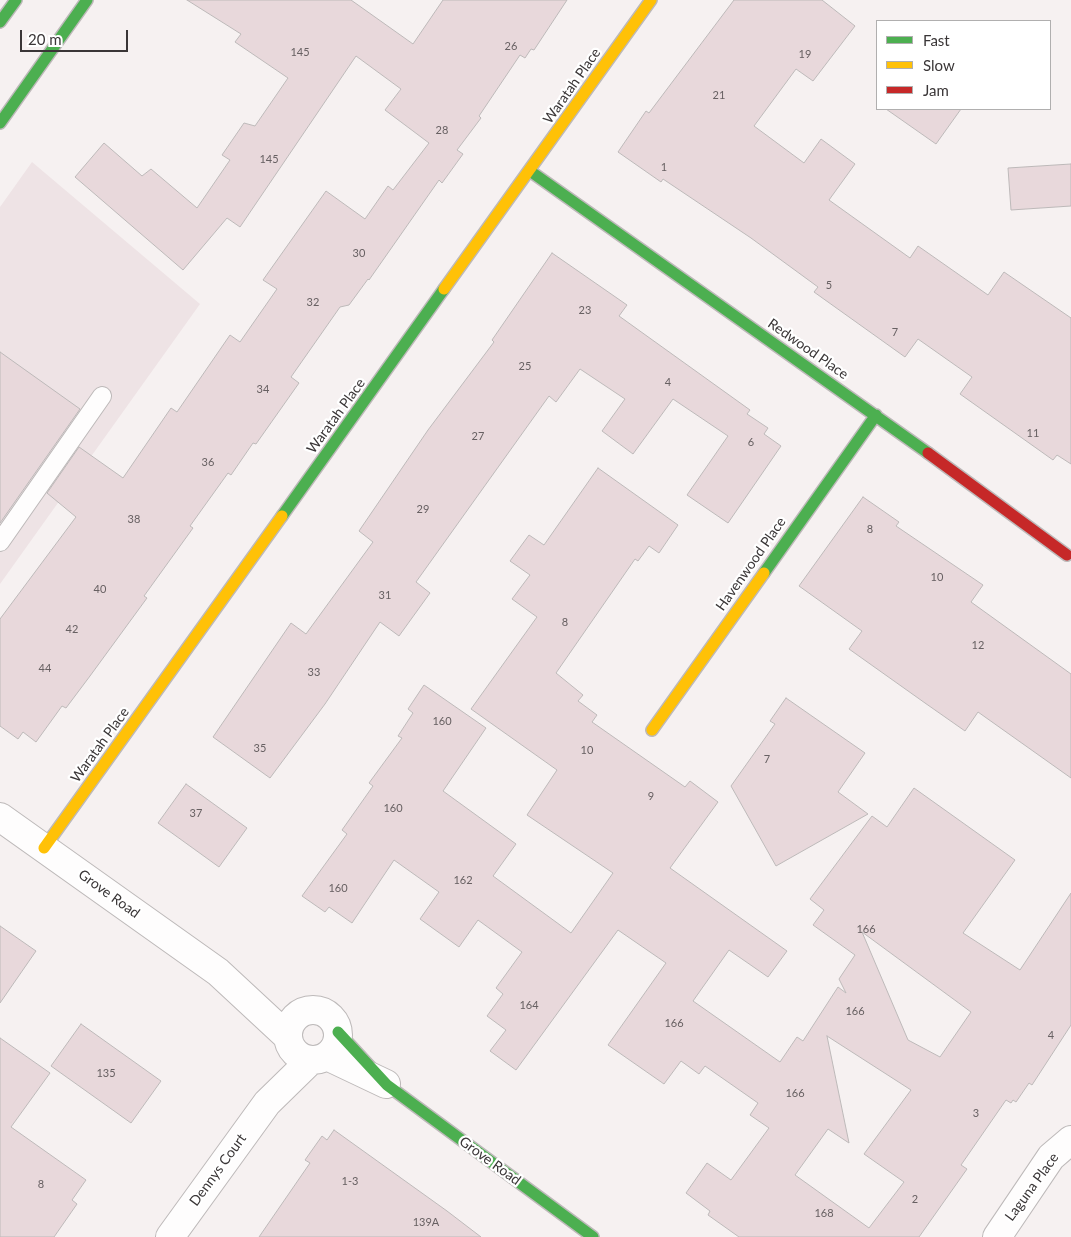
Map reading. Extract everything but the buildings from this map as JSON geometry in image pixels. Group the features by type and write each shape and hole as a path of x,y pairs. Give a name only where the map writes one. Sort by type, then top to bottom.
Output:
{"street":[{"path":"0,22 16,0"},
{"path":"0,123 87,0"},
{"name":"Waratah Place","path":"44,848 651,0"},
{"name":"Redwood Place","path":"530,171 876,415 1067,556"},
{"name":"Havenwood Place","path":"652,730 876,415"},
{"name":"Grove Road","path":"0,817 218,972 311,1046 387,1085 593,1237"},
{"name":"Grove Road","path":"218,972 302,1012 310,1010 327,1014 335,1022 311,1046"},
{"path":"302,1012 294,1018 289,1027 311,1046"},
{"name":"Dennys Court","path":"170,1237 267,1103 311,1046"},
{"name":"Laguna Place","path":"996,1237 1051,1157 1071,1140"}],"lane":[{"path":"0,542 102,396"}],"shaded area":[{"path":"32,162 200,304 0,584 0,207"}],"traffic: fast":[{"path":"0,22 16,0"},
{"path":"0,123 87,0"},
{"path":"530,171 928,453"},
{"path":"282,516 444,289"},
{"path":"764,573 876,415"},
{"path":"338,1032 387,1085 593,1237"}],"traffic: slow":[{"path":"444,289 651,0"},
{"path":"44,848 282,516"},
{"path":"652,730 764,573"}],"traffic: jam":[{"path":"928,453 1067,555"}]}
